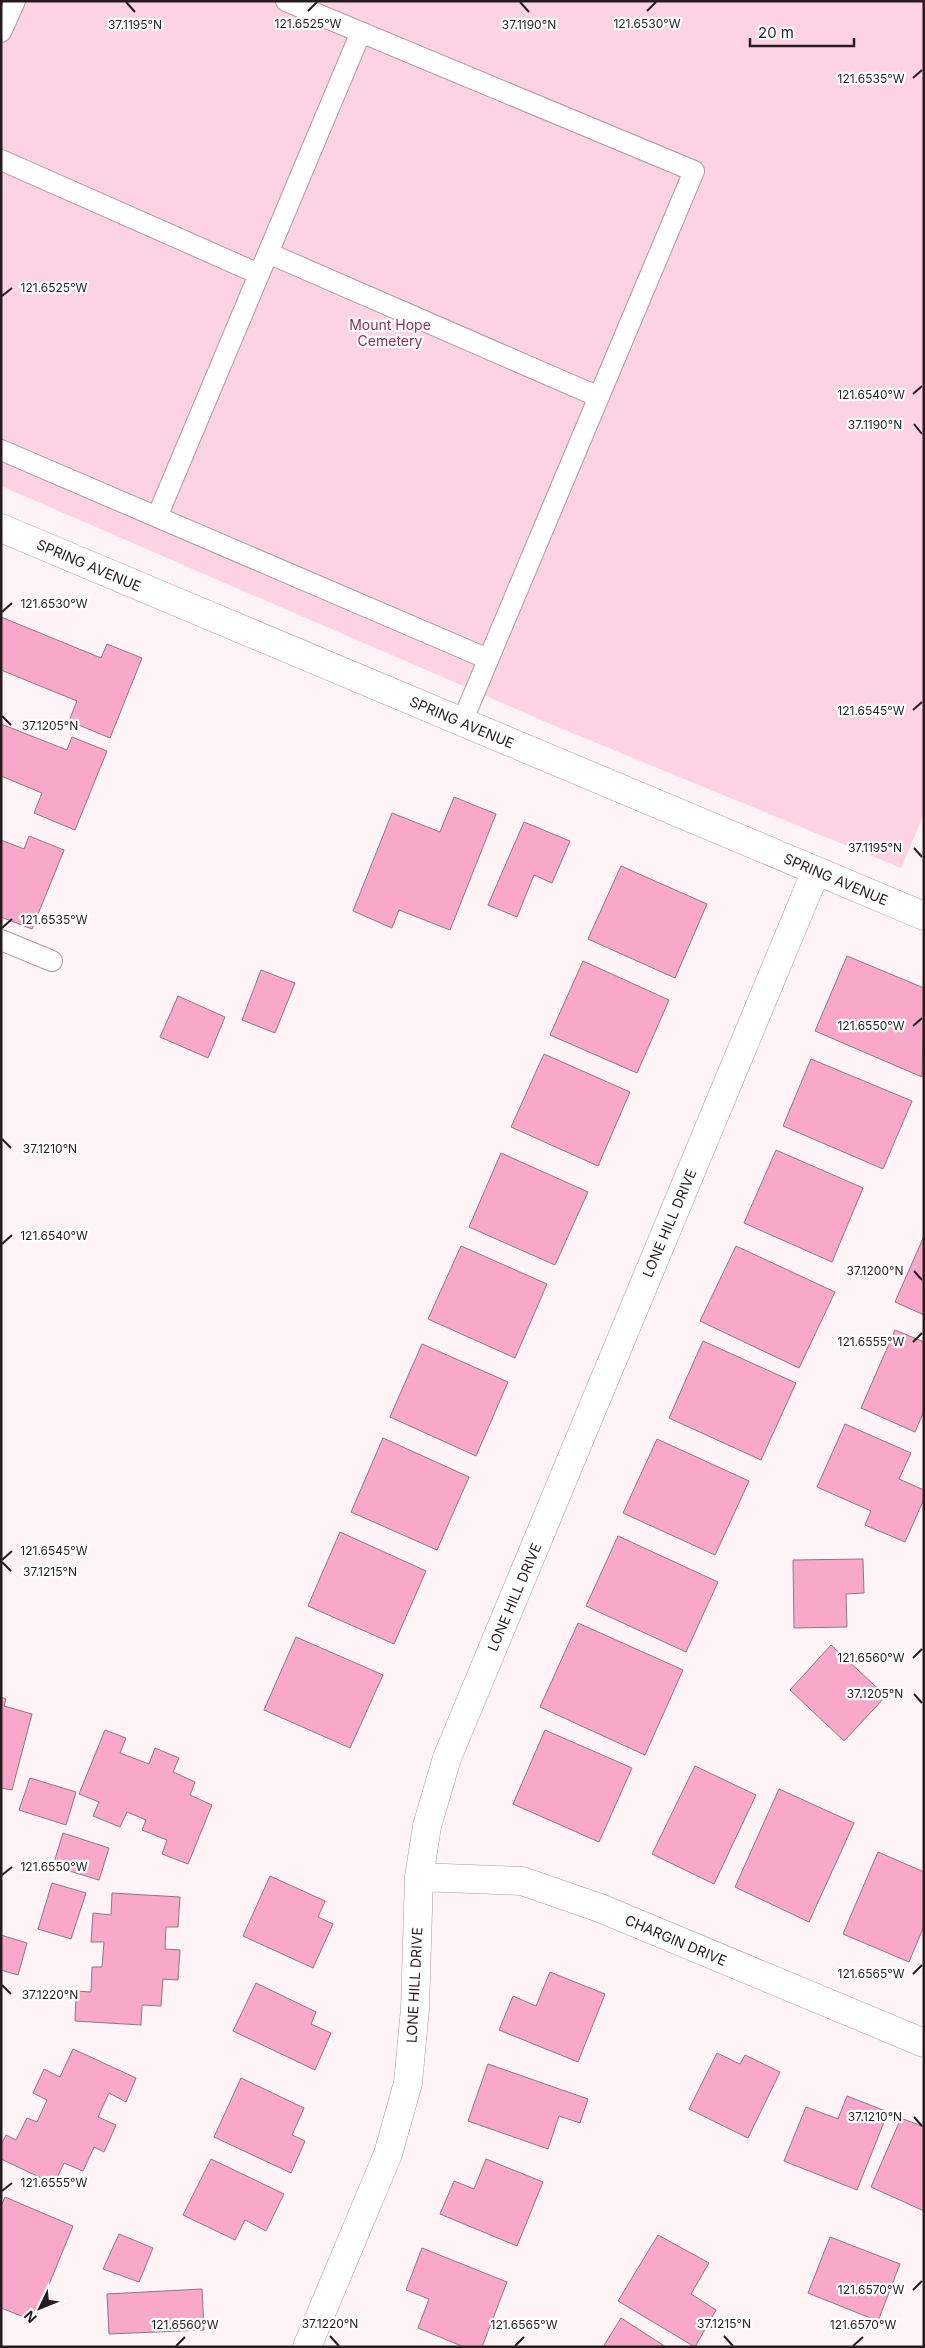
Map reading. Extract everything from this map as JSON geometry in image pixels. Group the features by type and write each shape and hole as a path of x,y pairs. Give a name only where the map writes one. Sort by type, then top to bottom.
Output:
{"street":[{"name":"SPRING AVENUE","path":"1,528 924,916"},
{"name":"LONE HILL DRIVE","path":"307,2347 388,2154 408,2084 415,2009 419,1876 427,1826 447,1758 816,871"},
{"name":"CHARGIN DRIVE","path":"419,1876 522,1881 600,1908 924,2043"}],"lane":[{"path":"1,32 15,1"},
{"path":"286,1 694,171 462,722"},
{"path":"157,517 360,32"},
{"path":"1,160 259,274"},
{"path":"268,253 599,397"},
{"path":"1,450 488,658"},
{"path":"1,940 52,961"}],"green space":[{"name":"Mount Hope Cemetery","path":"1,1 924,1 924,814 901,868 560,728 1,486"}],"building":[{"path":"1,617 101,658 107,644 142,658 110,738 69,721 77,701 1,670"},
{"path":"1,724 67,750 72,737 107,751 75,830 34,813 42,793 1,776"},
{"path":"454,797 496,814 450,930 399,910 392,928 353,911 392,813 440,832"},
{"path":"524,822 570,841 552,883 534,875 517,917 488,905"},
{"path":"29,836 64,850 32,929 1,917 1,840 24,849"},
{"path":"621,866 707,904 675,978 588,939"},
{"path":"847,956 924,988 922,1077 815,1031"},
{"path":"583,961 669,1000 637,1073 550,1035"},
{"path":"261,970 295,983 275,1033 242,1020"},
{"path":"178,996 225,1017 208,1058 160,1037"},
{"path":"544,1054 630,1092 598,1166 511,1127"},
{"path":"811,1059 912,1101 883,1169 783,1126"},
{"path":"776,1150 863,1188 832,1262 744,1223"},
{"path":"501,1153 588,1192 555,1265 469,1227"},
{"path":"924,1236 924,1315 895,1302"},
{"path":"461,1246 547,1284 515,1358 428,1319"},
{"path":"736,1246 835,1292 799,1368 700,1321"},
{"path":"895,1330 924,1342 924,1411 915,1432 861,1408"},
{"path":"703,1341 796,1383 761,1460 669,1418"},
{"path":"422,1344 508,1382 476,1456 390,1417"},
{"path":"845,1424 911,1453 899,1479 924,1490 924,1499 905,1542 865,1525 871,1511 817,1487"},
{"path":"383,1438 469,1477 437,1550 351,1512"},
{"path":"657,1439 749,1481 715,1555 623,1513"},
{"path":"340,1532 426,1571 394,1644 308,1606"},
{"path":"618,1536 718,1582 686,1652 586,1606"},
{"path":"863,1559 864,1593 846,1594 847,1627 794,1628 793,1560"},
{"path":"578,1623 683,1670 645,1755 540,1707"},
{"path":"296,1637 383,1675 350,1748 264,1710"},
{"path":"831,1645 886,1696 844,1741 790,1690"},
{"path":"1,1697 6,1699 4,1706 32,1714 12,1790 1,1788"},
{"path":"105,1730 126,1738 120,1753 149,1764 155,1748 179,1758 173,1772 195,1782 190,1795 212,1805 188,1864 162,1854 167,1840 142,1830 146,1820 127,1812 120,1827 93,1816 99,1802 79,1794"},
{"path":"545,1730 632,1768 599,1842 513,1804"},
{"path":"695,1766 756,1795 714,1884 652,1854"},
{"path":"30,1778 76,1792 66,1825 19,1810"},
{"path":"779,1789 854,1823 809,1922 735,1887"},
{"path":"63,1833 109,1848 99,1880 53,1866"},
{"path":"878,1852 924,1872 924,1926 909,1962 843,1934"},
{"path":"270,1876 325,1901 318,1917 333,1924 313,1968 243,1936"},
{"path":"52,1883 86,1893 71,1939 38,1929"},
{"path":"112,1893 180,1897 178,1927 166,1927 165,1949 180,1950 178,1980 163,1979 161,2006 142,2005 141,2025 75,2021 76,1991 91,1992 92,1967 102,1967 104,1942 91,1942 93,1913 111,1915"},
{"path":"1,1935 27,1943 18,1975 1,1970"},
{"path":"550,1972 605,1994 578,2062 499,2030 513,1996 536,2006"},
{"path":"256,1983 316,2012 311,2024 331,2033 315,2070 233,2031"},
{"path":"73,2049 136,2078 126,2102 109,2093 98,2117 116,2125 104,2152 94,2147 83,2171 64,2163 54,2184 1,2159 1,2145 6,2135 16,2140 27,2118 37,2122 47,2100 33,2093 44,2069 60,2077"},
{"path":"717,2053 740,2064 745,2055 780,2072 748,2138 689,2109"},
{"path":"488,2064 588,2099 580,2123 559,2116 548,2149 468,2121"},
{"path":"241,2078 304,2108 292,2135 305,2141 291,2173 214,2137"},
{"path":"847,2096 888,2112 857,2190 784,2161 806,2107 838,2119"},
{"path":"901,2118 924,2127 924,2211 871,2187"},
{"path":"211,2159 284,2194 266,2231 245,2220 235,2240 183,2215"},
{"path":"486,2159 543,2182 517,2246 440,2214 454,2181 474,2189"},
{"path":"5,2197 73,2226 34,2321 1,2308 1,2206"},
{"path":"119,2234 153,2248 139,2282 103,2269"},
{"path":"658,2235 709,2263 691,2294 716,2310 695,2347 618,2301"},
{"path":"830,2237 900,2264 878,2321 808,2293"},
{"path":"422,2248 507,2282 482,2347 464,2347 418,2328 429,2299 406,2290"},
{"path":"202,2289 204,2330 109,2334 107,2294"},
{"path":"621,2318 666,2347 603,2347"}]}
